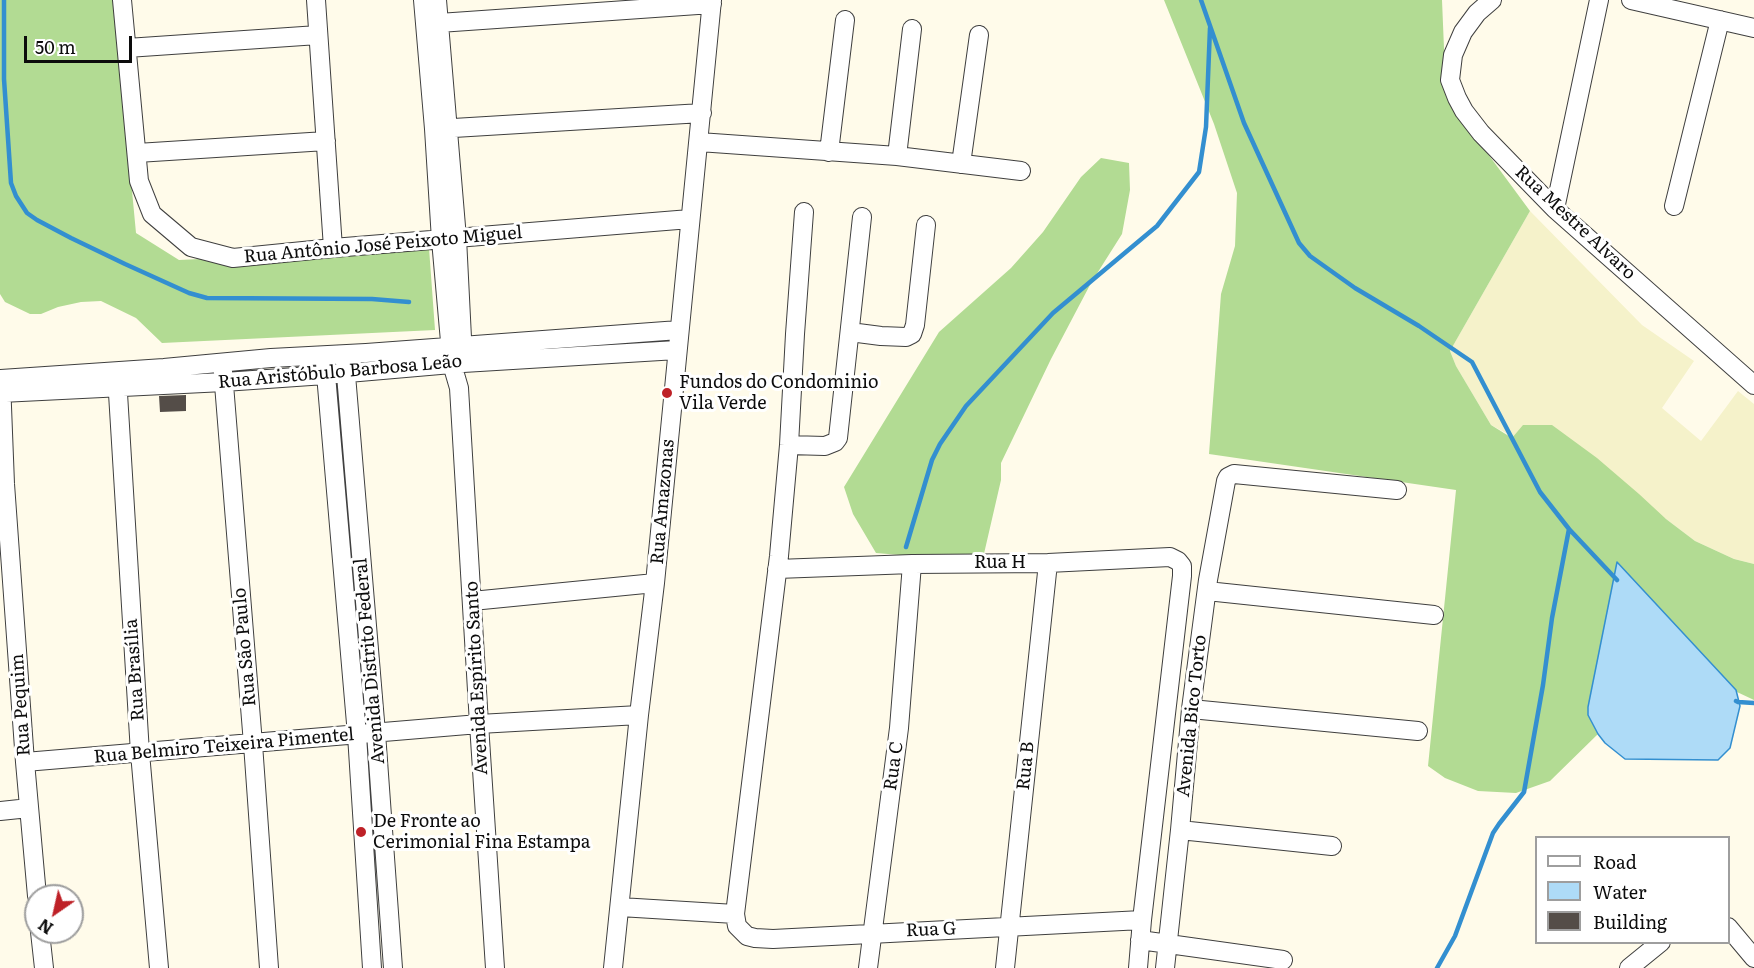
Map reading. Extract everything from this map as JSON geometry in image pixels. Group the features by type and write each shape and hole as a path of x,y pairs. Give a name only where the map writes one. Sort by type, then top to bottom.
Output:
{"street":[{"name":"Rua Antônio José Peixoto Miguel","path":"122,0 139,181 152,214 191,247 233,258 690,219"},
{"path":"316,0 333,248"},
{"name":"Avenida Espírito Santo","path":"423,0 441,128"},
{"name":"Avenida Espírito Santo","path":"437,0 441,128 495,968"},
{"name":"Rua Mestre Alvaro","path":"1492,0 1477,13 1462,32 1453,55 1450,80 1456,98 1481,133 1555,209 1754,385"},
{"path":"1555,209 1599,0"},
{"path":"1630,0 1754,28"},
{"path":"439,23 712,2"},
{"name":"Rua Amazonas","path":"614,968 639,715 656,583 712,2"},
{"path":"829,152 845,20"},
{"path":"1674,206 1720,20"},
{"path":"897,156 912,29"},
{"path":"127,48 318,35"},
{"path":"961,164 979,35"},
{"path":"441,128 702,113"},
{"path":"136,153 326,141"},
{"path":"699,142 897,156 1021,171"},
{"path":"620,907 735,914 777,569 789,444 804,212"},
{"path":"789,444 825,446 838,438 862,217"},
{"path":"850,332 906,337 912,334 915,325 926,225"},
{"path":"117,379 221,363 344,354 457,354 679,330"},
{"name":"Rua Aristóbulo Barbosa Leão","path":"1,381 117,379 224,382 345,374 457,354 677,350"},
{"name":"Avenida Distrito Federal","path":"344,354 393,968"},
{"name":"Avenida Distrito Federal","path":"324,355 357,735 372,968"},
{"name":"Rua São Paulo","path":"221,363 269,968"},
{"name":"Rua Brasília","path":"117,379 140,753 159,968"},
{"name":"Rua Pequim","path":"1,381 9,653 25,762 36,884"},
{"name":"Avenida Bico Torto","path":"1165,968 1191,709 1207,585 1226,481 1231,476 1238,475 1397,490"},
{"name":"Rua H","path":"777,569 912,564 1048,563 1170,556 1181,563 1182,576"},
{"name":"Rua B","path":"1005,968 1048,563"},
{"name":"Rua C","path":"868,968 899,728 912,564"},
{"path":"1138,968 1182,576 1207,585 1434,615"},
{"path":"472,600 656,583"},
{"path":"1191,709 1418,731"},
{"name":"Rua Belmiro Teixeira Pimentel","path":"25,762 479,724 639,715"},
{"path":"0,811 29,808"},
{"path":"1180,830 1332,846"},
{"name":"Rua G","path":"735,914 737,926 747,936 773,939 1142,920"},
{"path":"1730,929 1751,947"},
{"path":"1140,940 1283,960"},
{"path":"41,944 44,968"},
{"path":"1629,968 1659,944"}],"shaded area":[{"path":"1530,211 1642,325 1694,361 1662,408 1701,441 1738,391 1754,404 1754,564 1734,559 1695,541 1666,519 1491,425 1456,366 1450,351"}],"green space":[{"path":"0,0 114,0 136,233 179,260 429,248 435,330 162,343 136,318 101,301 81,302 58,307 41,314 30,314 5,302 0,294"},
{"path":"1164,0 1442,0 1446,97 1530,211 1450,351 1456,366 1491,425 1512,438 1523,425 1552,425 1597,458 1666,519 1695,541 1734,559 1754,564 1754,700 1737,692 1617,563 1588,715 1598,734 1550,781 1516,793 1478,791 1445,778 1428,766 1456,490 1209,454 1221,294 1235,246 1237,193 1214,124"},
{"path":"1101,158 1129,163 1130,190 1122,234 1091,283 1001,463 1001,480 983,558 936,558 876,553 853,514 844,487 939,332 1011,268 1043,232 1081,177"}],"water":[{"path":"1617,562 1736,690 1740,706 1730,748 1718,760 1625,759 1605,743 1588,715"}],"building":[{"path":"186,395 186,411 160,412 159,396"}],"waterway":[{"path":"4,0 4,79 11,183 27,213 71,238 125,264 189,293 207,298 372,299 409,302"},
{"path":"1201,0 1244,123 1299,243 1310,256 1355,288 1419,326 1472,362 1540,492 1569,529 1617,580"},
{"path":"906,547 932,460 966,406 1053,313 1157,226 1199,172 1206,127 1210,28"},
{"path":"1437,968 1455,936 1493,833 1524,792 1569,529"},
{"path":"1736,701 1754,703"}],"place":[{"name":"Fundos do Condominio Vila Verde","path":"667,393"},
{"name":"De Fronte ao Cerimonial Fina Estampa","path":"361,832"}]}
